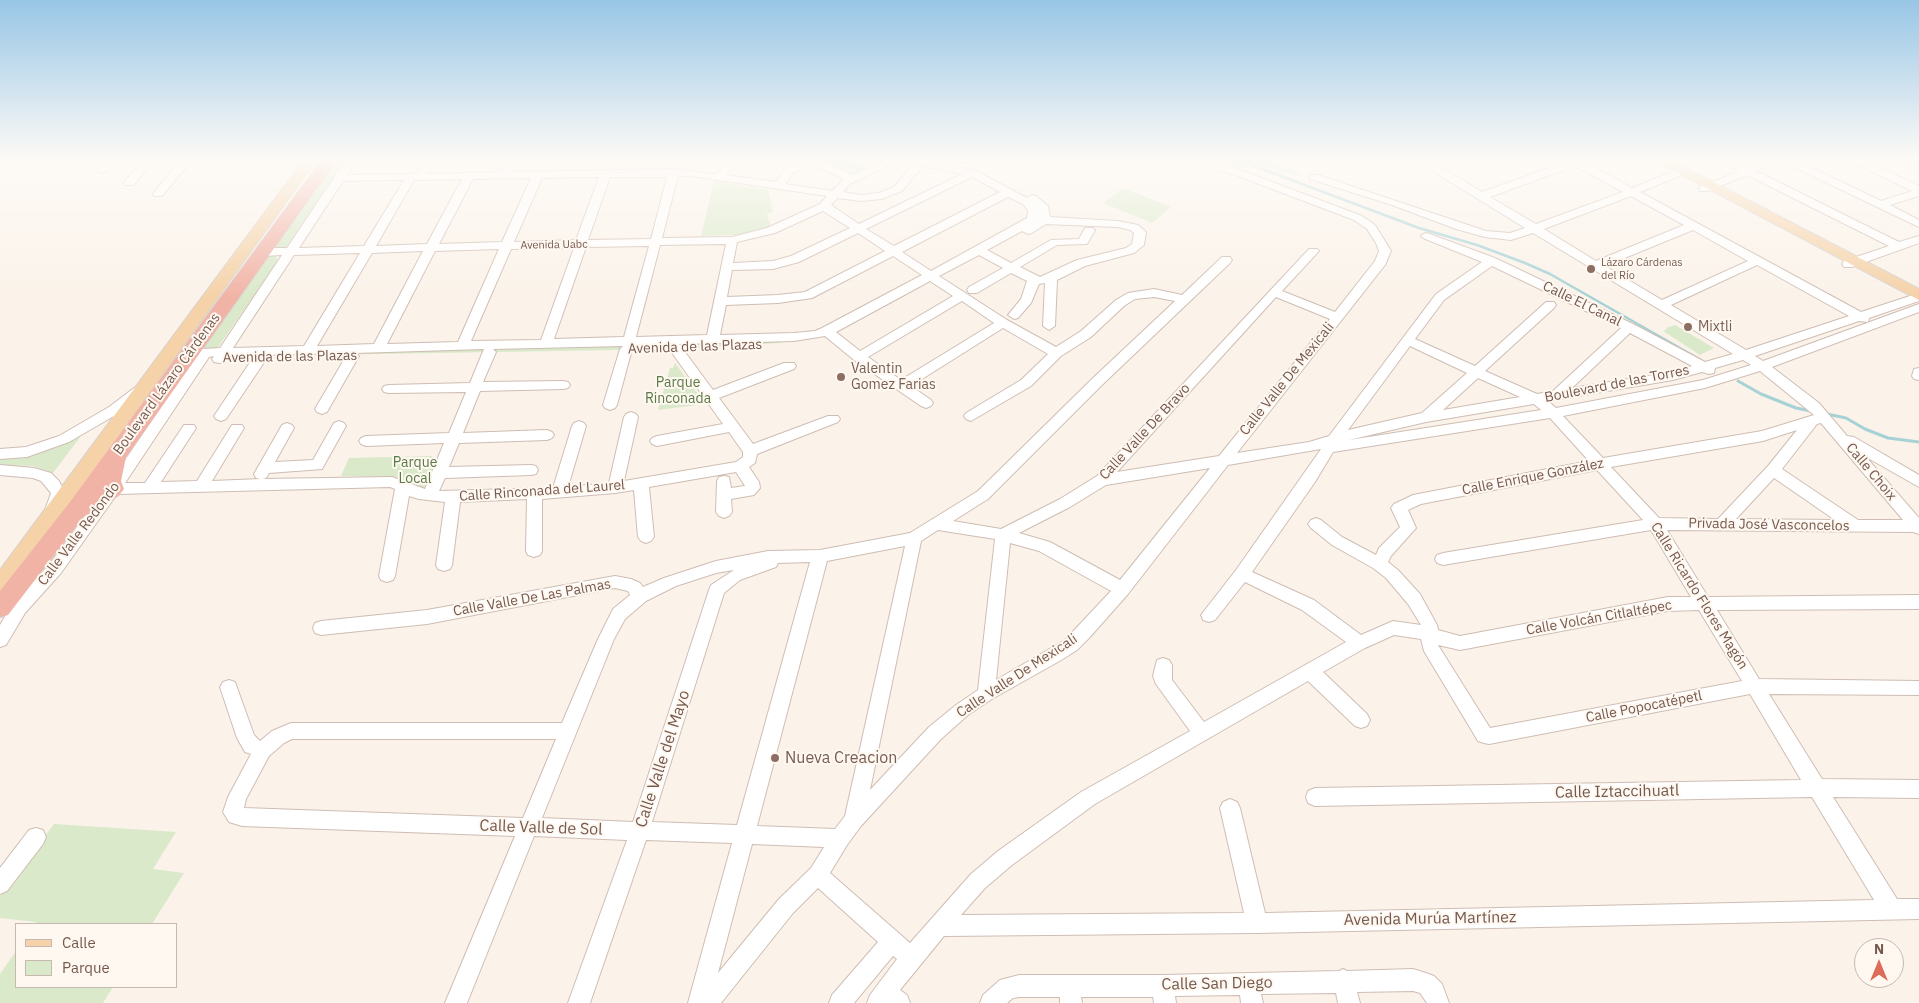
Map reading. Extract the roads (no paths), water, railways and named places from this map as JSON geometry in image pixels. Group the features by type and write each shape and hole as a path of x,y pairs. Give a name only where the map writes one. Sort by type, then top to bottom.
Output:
{"highway":[{"name":"Boulevard Lázaro Cárdenas","path":"0,608 57,523 119,451 196,356 215,318 262,252 292,205"},
{"path":"215,318 230,270"},
{"path":"57,523 114,489 111,481 112,469 119,451"}],"main road":[{"name":"Boulevard Lázaro Cárdenas","path":"0,585 57,523 124,414 230,270 284,205"},
{"path":"1740,205 1919,296"}],"street":[{"path":"221,355 322,205"},
{"path":"308,350 397,205"},
{"path":"378,348 454,205"},
{"path":"463,346 524,205"},
{"path":"546,344 594,205"},
{"path":"610,405 656,242 663,205"},
{"path":"727,267 784,263 859,230 909,205"},
{"path":"720,301 778,300 808,295 984,205"},
{"path":"983,252 1034,280 1051,278 1081,263 1130,251 1138,245 1140,232 1134,227 1118,224 1090,226 1039,218 1030,205"},
{"name":"Calle Valle De Mexicali","path":"707,1003 786,906 818,874 840,838 854,820 935,733 962,710 986,694 1071,645 1122,589 1381,262 1385,251 1382,243 1371,228 1358,218 1323,205"},
{"path":"1401,205 1460,227 1485,234 1511,237 1535,230 1599,205"},
{"path":"1495,205 1762,366 1814,406 1818,419 1722,524"},
{"path":"1655,205 1874,325"},
{"path":"1815,205 1898,246"},
{"path":"1880,205 1919,224"},
{"path":"824,206 936,279 968,293 1056,353"},
{"name":"Avenida Uabc","path":"262,252 732,240 771,231 824,206"},
{"path":"1039,218 1045,215 1042,206"},
{"path":"1042,206 1090,226"},
{"name":"Avenida de las Plazas","path":"196,356 308,350 546,344 675,347 800,344 830,334 936,279 983,252 1037,226 1039,218"},
{"path":"859,357 1061,238 1083,242 1090,226"},
{"path":"1596,265 1693,226"},
{"name":"Calle El Canal","path":"1432,237 1491,261 1628,327 1704,366 1722,380"},
{"path":"1855,264 1919,239"},
{"path":"713,339 732,240"},
{"name":"Calle Valle De Bravo","path":"1003,536 1065,503 1102,480 1313,251"},
{"path":"456,1003 612,625 619,614 640,596 670,582 746,559 820,556 914,538 970,505 983,495 1226,260"},
{"path":"1209,615 1242,574 1333,443 1440,297 1491,261"},
{"path":"1661,305 1757,261"},
{"path":"1049,326 1051,278"},
{"path":"901,386 1008,319 1026,300 1034,280"},
{"path":"1274,292 1337,317"},
{"path":"971,416 1026,383 1056,353 1086,334 1113,308 1132,296 1154,293 1183,300"},
{"name":"Boulevard de las Torres","path":"1554,405 1745,356 1919,296"},
{"path":"1426,418 1550,305"},
{"name":"Boulevard de las Torres","path":"1102,480 1554,405 1685,389 1722,380 1919,308"},
{"path":"1554,405 1628,327"},
{"path":"830,334 926,404"},
{"name":"Avenida de las Plazas","path":"221,355 260,358 489,352 830,334"},
{"name":"Calle Ricardo Flores Magón","path":"1409,341 1538,400 1554,405 1601,464 1655,524 1891,909"},
{"path":"675,347 750,451 750,459 740,466 752,482 753,488 749,491 724,488 724,512"},
{"path":"430,496 489,352"},
{"name":"Calle Valle Redondo","path":"0,640 15,614 55,569 114,489 196,356"},
{"path":"322,409 352,356"},
{"path":"221,416 260,358"},
{"path":"710,396 789,366"},
{"path":"0,454 27,452 64,439 114,410 150,381"},
{"path":"390,389 563,385"},
{"name":"Boulevard de las Torres","path":"1333,443 1426,418 1538,400"},
{"path":"615,488 631,417"},
{"path":"750,451 833,419"},
{"name":"Calle Choix","path":"1818,419 1838,434 1918,527"},
{"name":"Calle Enrique González","path":"1379,564 1385,552 1408,528 1399,508 1418,499 1601,464 1763,436 1818,419"},
{"path":"264,468 317,466 339,426"},
{"path":"559,493 579,426"},
{"path":"657,441 733,427"},
{"path":"149,488 189,428"},
{"path":"201,486 238,428"},
{"path":"255,484 287,428"},
{"path":"1838,434 1919,482"},
{"path":"366,441 547,435"},
{"name":"Calle Rinconada del Laurel","path":"114,489 370,481 392,482 430,496 535,494 615,488 740,466"},
{"path":"0,470 34,473 46,477 54,485 58,493 57,523"},
{"path":"439,473 531,470"},
{"path":"1773,470 1855,526"},
{"path":"641,483 646,537"},
{"path":"386,576 403,487"},
{"path":"534,551 535,494"},
{"path":"444,565 453,496"},
{"path":"935,524 1003,536 1044,546 1122,589"},
{"path":"888,1000 912,958 978,881 1005,858 1088,798 1359,643 1393,628 1409,629 1431,636 1429,625 1414,599 1392,574 1379,564 1336,541 1316,524"},
{"name":"Privada José Vasconcelos","path":"1443,559 1655,524 1918,527"},
{"path":"986,694 1003,536"},
{"path":"854,820 914,538"},
{"name":"Calle Valle del Mayo","path":"579,1003 640,831 717,590 734,576 790,556"},
{"path":"699,1003 820,556"},
{"path":"1242,574 1308,605 1359,643"},
{"name":"Calle Valle De Las Palmas","path":"321,628 427,617 615,582 624,582 634,587 640,596"},
{"name":"Calle Volcán Citlaltépec","path":"1431,636 1460,643 1668,604 1704,602 1919,602"},
{"name":"Calle Popocatépetl","path":"1431,636 1430,646 1484,735 1489,736 1755,686 1919,688"},
{"path":"1163,665 1162,676 1165,684 1202,733"},
{"path":"1310,671 1361,720"},
{"path":"229,688 246,738 251,746 263,750 284,733 303,730 568,731"},
{"name":"Calle Valle de Sol","path":"263,750 233,805 233,812 236,816 840,838"},
{"name":"Calle Iztaccihuatl","path":"1315,798 1818,788 1919,789"},
{"path":"1230,808 1258,923"},
{"path":"0,884 36,837"},
{"path":"818,874 912,958"},
{"name":"Avenida Murúa Martínez","path":"941,926 1258,923 1919,909"},
{"path":"840,1003 892,941"},
{"path":"1344,980 1349,1003"},
{"name":"Calle San Diego","path":"992,1003 1008,988 1019,986 1070,994 1251,993 1344,980 1413,980 1426,984 1434,992 1438,1003"}],"waterway":[{"path":"1357,205 1419,228 1477,245 1550,274 1701,360"},
{"path":"1738,381 1761,394 1796,408 1811,411"},
{"path":"1827,414 1846,418 1865,429 1888,438 1919,442"}],"place":[{"name":"Lázaro Cárdenas del Río","path":"1591,269"},
{"name":"Mixtli","path":"1688,327"},
{"name":"Valentin Gomez Farias","path":"841,377"},
{"name":"Nueva Creacion","path":"775,758"}],"park label":[{"name":"Parque Rinconada","path":"678,392"},
{"name":"Parque Local","path":"415,472"}]}
